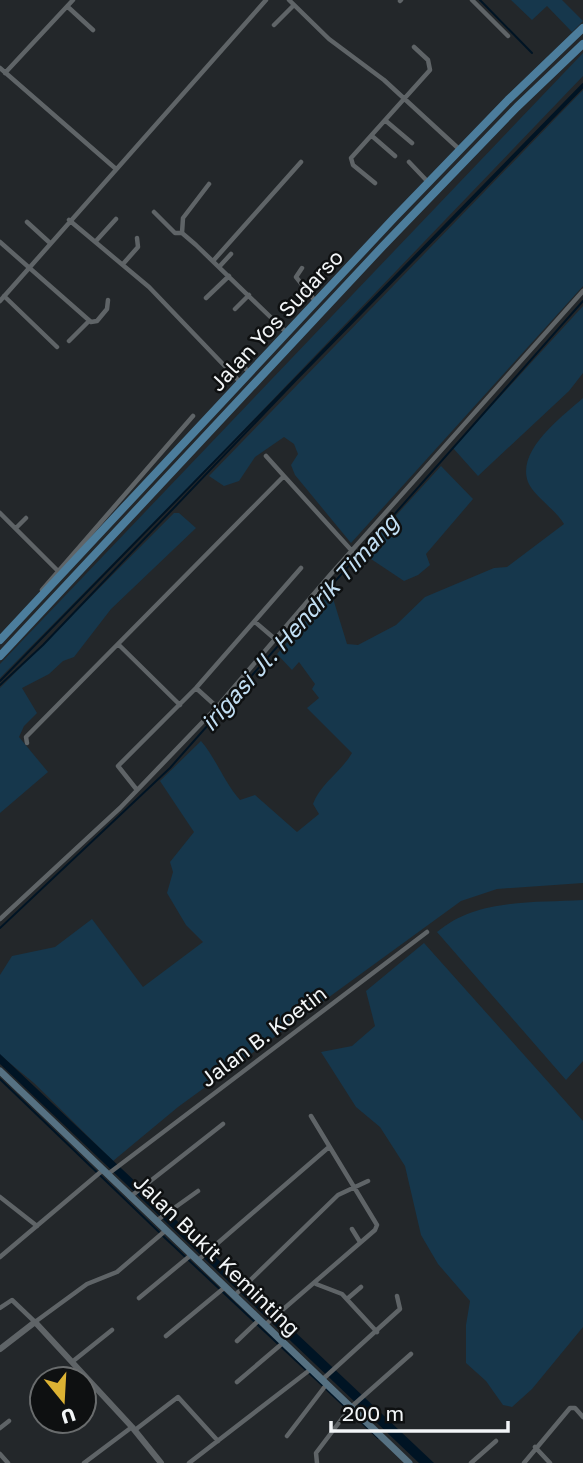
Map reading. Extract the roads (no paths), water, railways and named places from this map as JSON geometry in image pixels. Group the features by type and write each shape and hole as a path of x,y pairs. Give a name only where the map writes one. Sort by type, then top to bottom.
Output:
{"main road":[{"name":"Jalan Yos Sudarso","path":"0,639 429,182 583,28"},
{"name":"Jalan Yos Sudarso","path":"0,656 383,247 509,116 583,44"},
{"path":"375,240 383,247"},
{"path":"151,480 158,486"},
{"name":"Jalan Bukit Keminting","path":"0,1072 158,1219 165,1231 197,1257 225,1288 237,1294 311,1369 353,1405 405,1462"}],"street":[{"path":"5,73 74,0"},
{"path":"0,301 266,0"},
{"path":"289,0 326,36 404,99 460,150"},
{"path":"472,0 508,36"},
{"path":"274,25 294,5"},
{"path":"67,7 93,30"},
{"path":"375,183 351,161 430,68 428,60 414,47"},
{"path":"0,68 116,169"},
{"path":"386,121 412,143"},
{"path":"372,136 395,156"},
{"path":"213,261 301,162"},
{"path":"409,162 429,182"},
{"path":"182,233 183,218 209,184"},
{"path":"154,212 175,233 182,233 213,261 287,334"},
{"path":"96,241 116,219"},
{"path":"69,220 123,264 203,341 241,384"},
{"path":"27,222 50,243"},
{"path":"123,264 138,247 137,238"},
{"path":"0,242 89,321 97,321 107,309 108,300"},
{"path":"219,267 231,254"},
{"path":"302,268 296,276 316,302"},
{"path":"206,298 229,276"},
{"path":"0,919 103,824 218,707 352,551 583,291"},
{"path":"235,309 249,295"},
{"path":"4,296 57,347"},
{"path":"69,341 89,321"},
{"path":"242,366 251,373"},
{"path":"0,639 193,416"},
{"path":"265,456 352,551"},
{"path":"27,743 26,737 120,645 284,476"},
{"path":"0,513 61,574"},
{"path":"16,528 26,518"},
{"path":"137,790 118,766 196,688 301,568"},
{"path":"255,622 275,639"},
{"path":"120,645 180,705"},
{"path":"196,688 218,707"},
{"path":"97,816 103,824"},
{"name":"Jalan B. Koetin","path":"107,1172 427,932"},
{"path":"237,1341 315,1284 377,1225 350,1176 311,1116"},
{"path":"132,1195 223,1124"},
{"path":"139,1297 208,1251 329,1147"},
{"path":"0,1257 107,1172"},
{"path":"237,1294 338,1195 369,1181"},
{"path":"158,1219 198,1191"},
{"path":"0,1197 37,1226"},
{"path":"352,1229 360,1242"},
{"path":"0,1349 87,1284 117,1272 165,1231"},
{"path":"315,1284 336,1289 377,1332"},
{"path":"347,1299 361,1287"},
{"path":"166,1336 225,1288"},
{"path":"287,1436 334,1369 400,1309 397,1296"},
{"path":"0,1308 12,1300 73,1365"},
{"path":"75,1365 112,1330"},
{"path":"237,1382 284,1342"},
{"path":"317,1463 316,1453 353,1405 411,1354"},
{"path":"190,1463 311,1369"},
{"path":"98,1391 134,1428 161,1463"},
{"path":"84,1463 178,1397 218,1441"},
{"path":"524,1463 570,1408 575,1408 583,1418"},
{"path":"0,1428 9,1421"},
{"path":"471,1463 496,1441"},
{"path":"535,1447 550,1463"},
{"path":"0,1454 8,1463"}],"waterway":[{"path":"480,0 532,53"},
{"path":"0,681 583,84"},
{"path":"0,685 43,645 296,380 583,87"},
{"name":"irigasi Jl. Hendrik Timang","path":"0,928 170,768 583,301"},
{"path":"0,1079 159,1232"},
{"path":"163,1236 322,1385"},
{"path":"326,1389 378,1438"}]}
